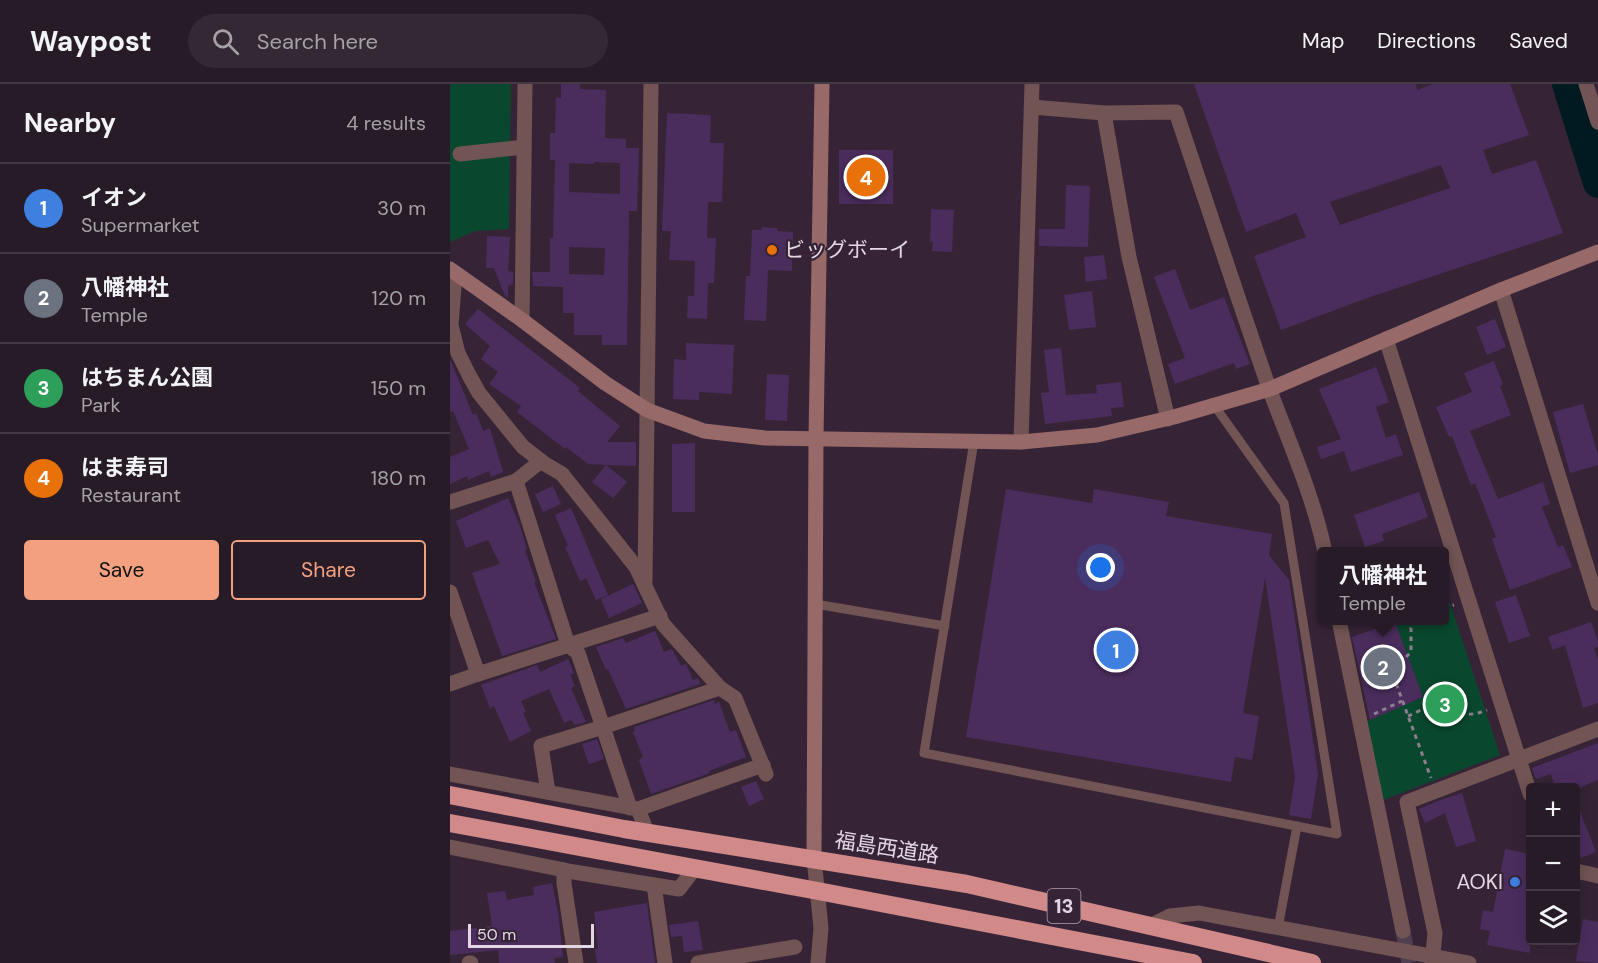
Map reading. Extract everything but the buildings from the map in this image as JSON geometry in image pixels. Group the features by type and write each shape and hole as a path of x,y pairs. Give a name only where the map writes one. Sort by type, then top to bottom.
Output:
{"highway":[{"name":"福島西道路","path":"450,795 647,832 967,884 1312,963"},
{"name":"13","path":"450,823 1193,963"}],"street":[{"path":"522,320 525,84"},
{"path":"645,584 651,84"},
{"path":"818,963 821,928 814,858 815,604 822,84"},
{"path":"1021,442 1032,84"},
{"path":"1586,84 1598,123"},
{"path":"1032,107 1104,113 1176,112 1270,389 1298,461 1319,523 1324,547"},
{"path":"1104,113 1129,257 1168,419"},
{"path":"460,154 524,147"},
{"path":"453,271 604,383 647,410 704,431 765,438 1021,442 1097,435 1168,419 1270,389 1501,290 1598,252"},
{"path":"450,774 634,808 764,769 735,698 720,688 663,624 636,567 562,474 523,447 479,393 458,353 451,325 453,271"},
{"path":"1501,290 1598,603"},
{"path":"1386,339 1526,783"},
{"path":"450,502 516,481 541,461"},
{"path":"516,481 568,645 578,652 603,727 634,808 647,832"},
{"path":"450,591 478,674"},
{"path":"450,684 660,616"},
{"path":"1340,625 1403,931"},
{"path":"548,792 541,746 720,688"},
{"path":"1433,959 1435,933 1407,802 1598,729"},
{"path":"450,847 679,890 695,868"},
{"path":"564,870 576,963"},
{"path":"1580,872 1598,876"},
{"path":"654,885 665,963"},
{"path":"1150,926 1170,916 1198,913 1433,959 1469,963"},
{"path":"698,963 795,947"}],"lane":[{"path":"974,441 924,753 1336,834 1284,503 1214,405"},
{"path":"815,604 945,626"},
{"path":"1278,928 1296,826"}],"path":[{"path":"1406,657 1411,652 1411,628 1414,625"},
{"path":"1390,667 1435,791"},
{"path":"1372,715 1402,701"},
{"path":"1408,716 1425,709 1459,715 1476,714 1486,710"}],"green space":[{"path":"450,84 511,84 509,229 475,231 450,242"},
{"path":"1449,603 1500,755 1383,800 1365,722 1423,697 1396,625 1449,625"}],"waterway":[{"path":"1567,84 1598,183"}],"tunnel":[{"path":"1403,931 1409,963"}],"place":[{"name":"はま寿司","path":"866,177"},
{"name":"ビッグボーイ","path":"772,250"},
{"name":"イオン","path":"1116,650"},
{"name":"八幡神社","path":"1383,667"},
{"name":"はちまん公園","path":"1445,704"},
{"name":"AOKI","path":"1515,882"}]}
